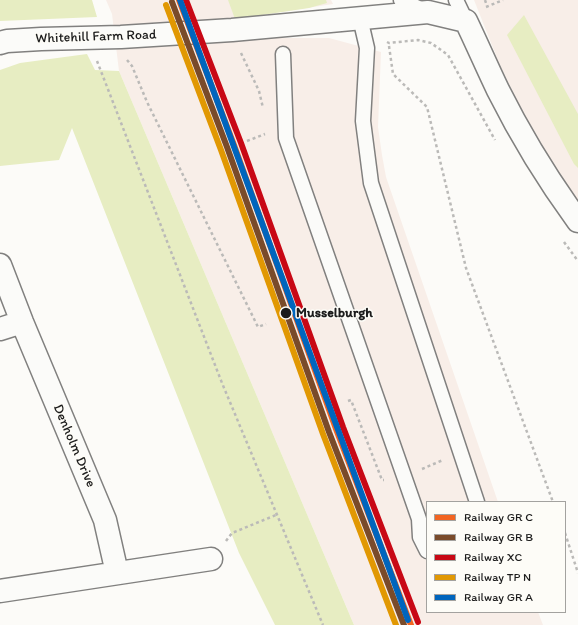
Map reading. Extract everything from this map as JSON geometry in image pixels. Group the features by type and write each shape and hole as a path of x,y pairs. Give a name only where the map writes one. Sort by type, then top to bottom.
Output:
{"street":[{"name":"Whitehill Farm Road","path":"0,43 92,37 123,46 232,30 428,12 466,21"},
{"path":"466,21 498,89 519,129 542,168 578,221"},
{"name":"Denholm Drive","path":"0,265 22,322 106,520 117,573"},
{"path":"0,329 22,322"},
{"path":"0,590 211,559"}],"lane":[{"path":"402,0 428,12"},
{"path":"456,0 466,21"},
{"path":"360,18 367,48 363,122 371,183 477,501"},
{"path":"283,54 286,138 419,518 420,537 426,549"}],"path":[{"path":"486,0 487,6"},
{"path":"232,30 235,40 259,91 264,112"},
{"path":"92,37 94,54 222,383 323,625"},
{"path":"395,43 418,40 430,43 448,55 496,142"},
{"path":"389,43 393,74 427,108 466,268 553,501"},
{"path":"123,46 147,102 258,327 266,324"},
{"path":"247,141 269,132"},
{"path":"560,237 578,261"},
{"path":"211,559 232,534 276,515"},
{"path":"566,536 578,573"}],"shaded area":[{"path":"106,0 331,0 333,4 235,19 242,38 329,38 381,52 378,127 386,177 498,501 426,501 426,613 538,613 543,625 354,625 119,71 112,14"},
{"path":"474,0 578,0 578,200 550,170 499,63"}],"green space":[{"path":"0,0 92,0 97,17 0,21"},
{"path":"228,0 326,0 327,3 309,8 235,19"},
{"path":"524,15 578,114 578,168 574,164 507,35"},
{"path":"87,54 95,70 119,71 354,625 275,625 239,553 72,128 59,160 0,166 0,70 20,63"}],"transit line":[{"path":"179,0 234,145 336,429 411,625"},
{"path":"180,0 408,620"},
{"path":"172,2 227,147 329,432 404,625"},
{"path":"166,5 221,150 323,434 396,625"}],"rail line":[{"name":"XC","path":"186,0 241,143 343,427 418,622"}],"place":[{"name":"Musselburgh","path":"286,313"}]}
